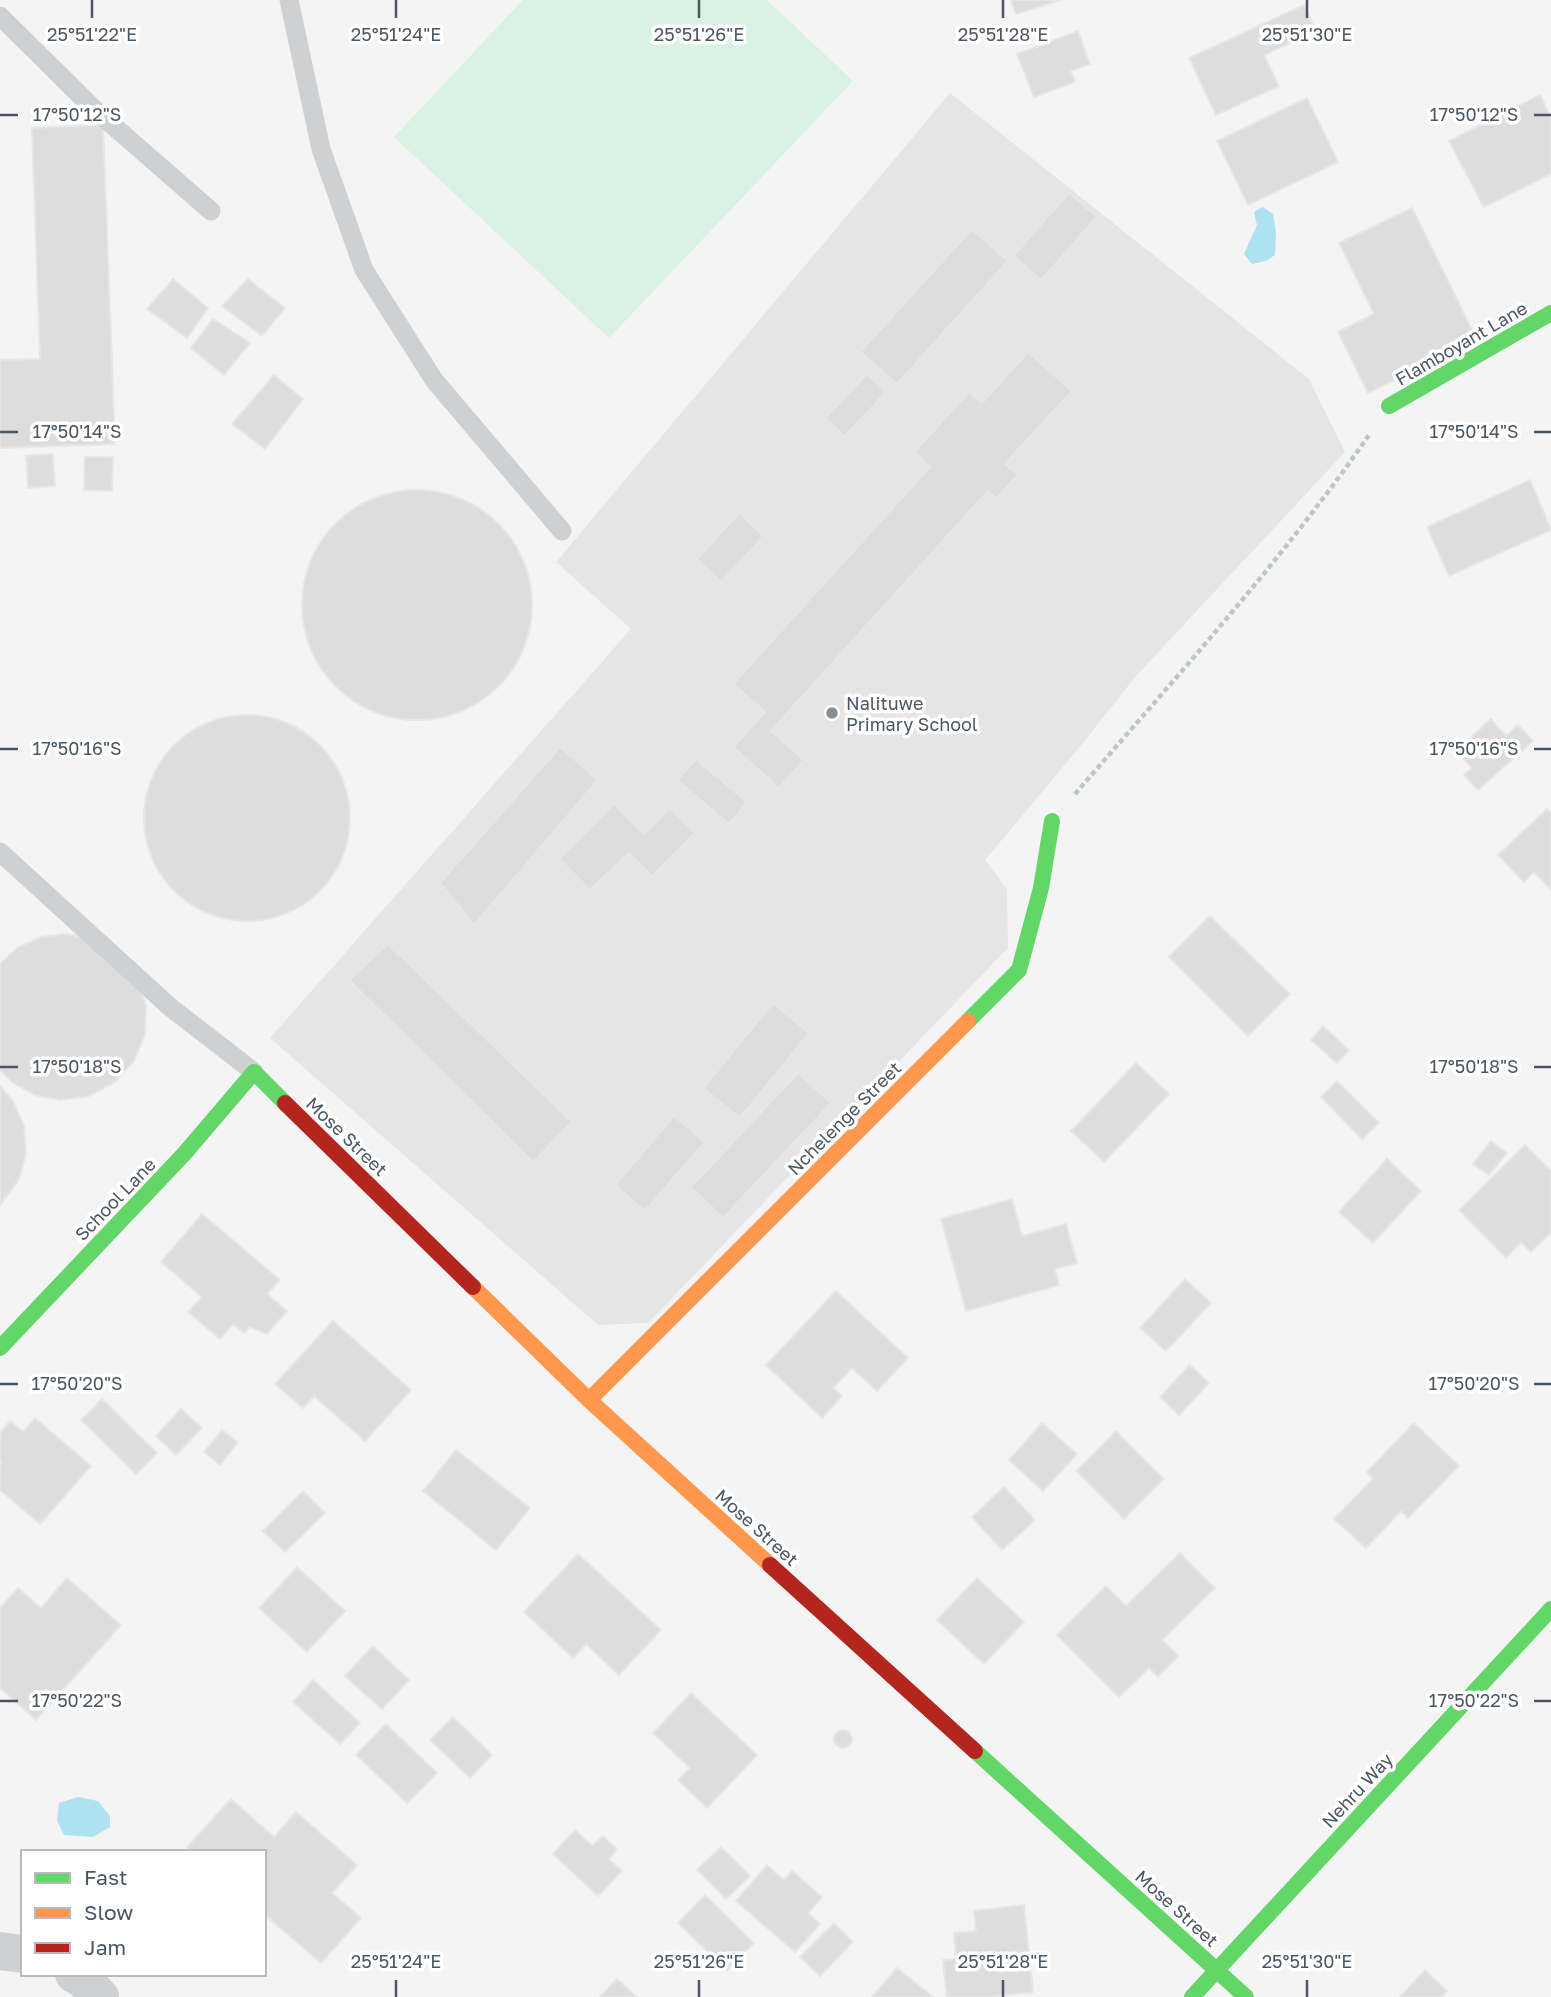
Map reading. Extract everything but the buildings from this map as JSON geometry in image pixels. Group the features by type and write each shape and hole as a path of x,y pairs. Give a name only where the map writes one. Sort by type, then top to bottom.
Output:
{"street":[{"name":"Flamboyant Lane","path":"1389,406 1551,313"},
{"name":"Nchelenge Street","path":"589,1400 1019,970 1041,888 1052,821"},
{"name":"Mose Street","path":"254,1072 589,1400 1246,1997"},
{"name":"School Lane","path":"0,1348 184,1154 254,1072"},
{"name":"Nehru Way","path":"1192,1997 1551,1609"},
{"path":"0,1951 21,1954"},
{"path":"77,1976 100,1997"}],"lane":[{"path":"289,0 321,149 364,270 433,380 562,531"},
{"path":"0,16 94,108 211,211"},
{"path":"0,852 170,1007 254,1072"}],"path":[{"path":"1052,821 1233,612 1337,482 1389,406"}],"shaded area":[{"name":"Nalituwe Primary School","path":"950,93 1309,379 1345,452 1136,676 985,860 1007,889 1008,948 648,1323 598,1325 270,1038 631,629 556,562"}],"green space":[{"path":"523,0 767,0 853,81 609,338 394,137"}],"water":[{"path":"1263,207 1273,214 1275,255 1266,261 1252,264 1244,254 1257,225 1254,212"},
{"path":"78,1797 98,1801 110,1816 110,1827 93,1837 64,1835 57,1821 59,1803"}],"traffic: fast":[{"path":"1389,406 1551,313"},
{"path":"968,1021 1019,970 1041,888 1052,821"},
{"path":"0,1348 184,1154 254,1072 285,1103"},
{"path":"1192,1997 1551,1609"},
{"path":"975,1751 1246,1997"}],"traffic: slow":[{"path":"589,1400 968,1021"},
{"path":"473,1287 589,1400 770,1565"}],"traffic: jam":[{"path":"285,1103 473,1287"},
{"path":"770,1565 975,1751"}],"place":[{"name":"Nalituwe Primary School","path":"832,713"}]}
